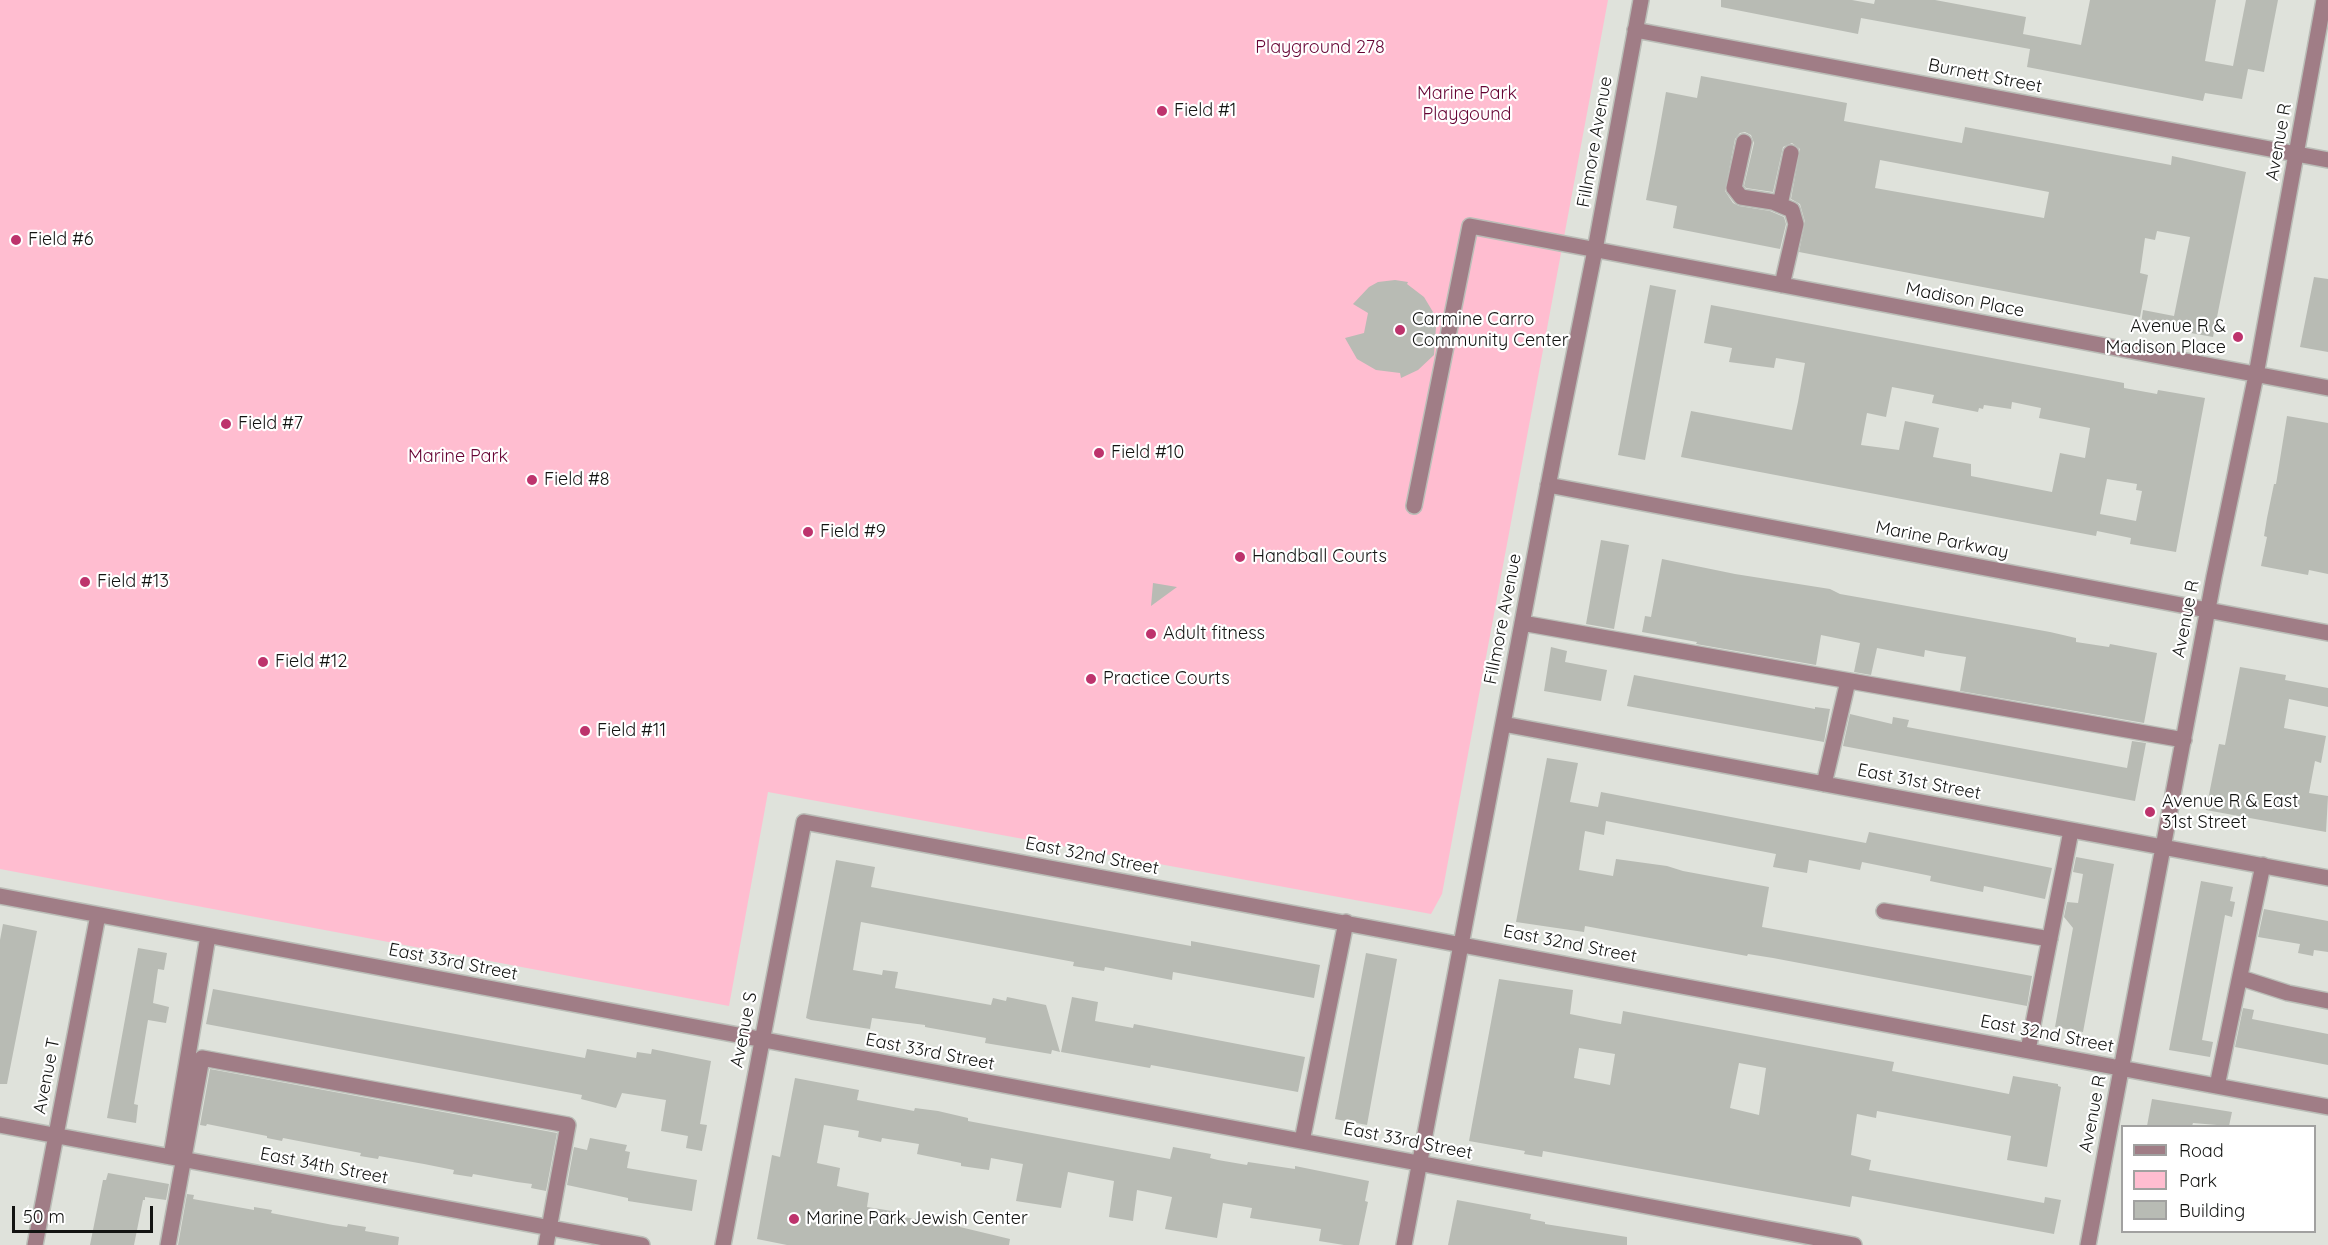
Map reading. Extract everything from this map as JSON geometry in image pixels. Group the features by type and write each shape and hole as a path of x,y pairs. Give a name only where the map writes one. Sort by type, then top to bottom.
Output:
{"street":[{"name":"Fillmore Avenue","path":"1404,1245 1641,0"},
{"name":"Avenue R","path":"2088,1245 2208,610 2256,375 2324,0"},
{"name":"Burnett Street","path":"1635,30 2328,160"},
{"path":"1744,142 1734,188 1741,197 1780,205 1792,210 1796,224 1782,285"},
{"path":"1780,205 1791,153"},
{"name":"Madison Place","path":"1414,506 1470,226 2328,388"},
{"name":"Marine Parkway","path":"1548,485 2328,633"},
{"path":"1522,623 2184,740"},
{"path":"1824,784 1848,681"},
{"name":"East 31st Street","path":"1503,724 2328,878"},
{"name":"East 32nd Street","path":"804,822 2328,1107"},
{"name":"Avenue S","path":"723,1245 804,822"},
{"path":"2028,1050 2071,831"},
{"path":"2217,1086 2263,865"},
{"name":"East 33rd Street","path":"0,896 1854,1245"},
{"path":"1884,910 2050,939"},
{"name":"Avenue T","path":"35,1245 98,915"},
{"path":"1302,1141 1346,922"},
{"path":"168,1245 177,1158 208,936"},
{"path":"2241,978 2288,993 2328,1001"},
{"path":"177,1158 202,1058 568,1125 546,1245"},
{"name":"East 34th Street","path":"0,1125 642,1245"}],"green space":[{"name":"Marine Park","path":"0,0 1608,0 1442,894 1431,914 768,792 729,1006 0,869"}],"building":[{"path":"1721,0 1852,0 1874,4 1875,0 1935,0 2026,17 2023,34 2081,45 2090,0 2216,0 2205,61 2233,66 2246,0 2278,0 2264,72 2248,69 2242,99 2205,93 2203,101 2027,67 2030,49 1861,18 1858,34 1721,7"},
{"path":"1701,76 1847,103 1844,121 1962,143 1965,127 2171,165 2172,156 2246,172 2213,337 2141,324 2143,310 2174,316 2190,237 2157,231 2155,240 2145,238 2140,273 2148,275 2140,317 1799,252 1805,222 1800,204 1791,199 1800,149 1792,143 1783,147 1773,192 1746,188 1744,186 1754,143 1751,135 1745,132 1740,133 1735,139 1725,191 1733,203 1739,206 1770,211 1784,217 1786,224 1780,249 1673,228 1677,206 1646,200 1666,92 1697,98","holes":["1880,160 2049,192 2044,218 1875,188"]},
{"path":"2314,277 2328,279 2328,352 2300,347"},
{"name":"Carmine Carro Community Center","path":"1395,280 1408,282 1407,284 1424,297 1433,312 1436,327 1434,355 1418,370 1401,378 1400,373 1376,370 1357,359 1345,338 1364,333 1368,313 1353,304 1369,287 1378,282"},
{"path":"1650,285 1676,290 1645,460 1618,455"},
{"path":"1711,305 2124,383 2124,388 2157,394 2158,390 2205,398 2176,552 2130,544 2131,538 2097,531 2096,536 1681,457 1691,411 1792,430 1798,402 1805,363 1776,358 1774,368 1729,362 1732,348 1704,343","holes":["1892,387 1934,395 1932,403 1978,412 1979,408 1983,409 1984,405 2011,409 2012,402 2041,408 2039,418 2090,428 2085,458 2060,453 2052,492 1971,476 1971,464 1933,457 1939,428 1905,421 1899,450 1861,445 1867,413 1886,417","2107,479 2137,484 2136,490 2142,491 2136,521 2100,514"]},
{"path":"2287,416 2328,423 2328,574 2309,570 2308,575 2261,566 2267,537 2264,536 2267,518 2274,484 2276,484"},
{"path":"1601,540 1629,545 1614,629 1586,624"},
{"path":"1662,559 2050,632 2076,638 2076,642 2109,647 2110,644 2157,653 2144,723 1960,691 1966,657 1925,650 1924,657 1877,648 1871,675 1854,672 1860,643 1821,635 1816,665 1642,632 1645,616 1651,617"},
{"path":"1153,583 1177,587 1151,606"},
{"path":"1551,647 1567,651 1565,662 1607,670 1601,701 1544,691"},
{"path":"2240,667 2286,675 2285,680 2328,688 2328,707 2289,699 2284,728 2326,736 2321,763 2315,761 2309,793 2328,796 2326,832 2206,810 2219,744 2225,745"},
{"path":"1634,675 1815,709 1815,707 1830,709 1824,742 1627,706"},
{"path":"1850,714 1892,724 1893,717 1909,720 1907,727 2127,768 2132,741 2146,743 2135,801 1843,746"},
{"path":"1547,758 1578,763 1570,802 1598,807 1601,792 1866,843 1869,832 2052,868 2045,899 1984,886 1983,892 1930,881 1931,876 1862,862 1860,870 1809,860 1807,873 1773,867 1776,854 1606,821 1604,835 1585,831 1579,870 1613,876 1616,859 1667,866 1769,887 1762,927 2032,976 2027,1006 1773,958 1748,954 1747,956 1585,926 1584,932 1516,922"},
{"path":"2076,857 2114,864 2083,1032 2055,1027 2073,928 2064,917 2067,902 2078,903 2083,874 2073,872"},
{"path":"836,860 875,867 871,887 1191,946 1191,941 1320,965 1314,998 1173,972 1172,980 1105,967 1104,971 1073,966 1074,962 861,922 853,970 882,975 883,970 898,972 895,988 991,1005 993,998 1006,1001 1007,997 1046,1005 1060,1052 1052,1050 1051,1054 985,1043 986,1038 925,1027 925,1025 872,1018 870,1029 811,1020 806,1018"},
{"path":"2201,881 2233,887 2230,901 2235,902 2232,917 2225,915 2202,1040 2213,1042 2210,1057 2169,1050"},
{"path":"2264,909 2328,921 2328,952 2314,950 2313,956 2298,953 2300,944 2258,937"},
{"path":"3,924 37,931 7,1084 0,1084 0,940"},
{"path":"138,948 167,953 164,970 158,969 153,1003 169,1007 166,1023 148,1020 134,1104 138,1105 136,1123 107,1118"},
{"path":"1366,953 1397,959 1367,1125 1335,1119"},
{"path":"1499,979 1573,990 1570,1014 1604,1021 1621,1024 1623,1011 1894,1062 1892,1071 2009,1094 2013,1076 2058,1084 2061,1087 2047,1167 2007,1160 2011,1136 1877,1111 1876,1118 1857,1114 1851,1155 1871,1160 1869,1170 2044,1203 2045,1197 2061,1200 2054,1234 1852,1196 1850,1207 1543,1151 1542,1157 1524,1154 1525,1151 1469,1141","holes":["1579,1048 1615,1054 1610,1085 1574,1078","1739,1063 1766,1068 1759,1115 1730,1108"]},
{"path":"213,989 585,1058 587,1049 636,1058 637,1052 651,1054 652,1049 711,1061 700,1124 707,1125 702,1151 686,1148 688,1136 661,1131 666,1100 622,1093 616,1108 581,1099 582,1095 206,1024"},
{"path":"1072,997 1098,1002 1095,1021 1133,1028 1134,1024 1305,1057 1298,1092 1151,1065 1150,1068 1061,1052"},
{"path":"2243,1008 2254,1010 2252,1019 2328,1034 2328,1065 2235,1047"},
{"path":"210,1069 557,1133 546,1191 531,1188 532,1184 473,1174 472,1177 453,1174 454,1170 424,1164 379,1156 378,1159 360,1156 361,1153 283,1138 282,1141 207,1124 206,1126 200,1125"},
{"path":"795,1078 859,1090 857,1100 914,1111 915,1108 938,1111 968,1118 968,1121 1170,1159 1173,1147 1211,1154 1210,1158 1218,1160 1295,1169 1295,1166 1369,1181 1365,1201 1368,1202 1359,1245 1319,1241 1321,1229 1250,1218 1252,1208 1223,1203 1217,1238 1165,1229 1172,1197 1137,1190 1133,1221 1109,1217 1114,1181 1068,1172 1061,1208 1016,1201 1023,1164 991,1158 989,1170 961,1166 961,1163 917,1154 919,1144 882,1138 881,1142 858,1137 859,1131 824,1125 817,1163 840,1168 837,1186 869,1193 867,1207 898,1212 897,1216 960,1226 1010,1239 1009,1245 787,1245 757,1239 772,1155 780,1157"},
{"path":"2152,1099 2232,1112 2229,1125 2193,1123 2192,1125 2147,1125"},
{"path":"590,1138 627,1145 625,1151 630,1152 627,1168 697,1180 692,1211 628,1201 628,1198 567,1185 574,1147 587,1150"},
{"path":"108,1173 169,1184 166,1200 145,1197 143,1200 134,1245 90,1245 103,1180 106,1180"},
{"path":"187,1194 194,1195 193,1199 254,1210 254,1207 272,1210 271,1213 333,1225 347,1227 348,1224 366,1227 365,1231 399,1237 398,1245 178,1245"},
{"path":"1457,1200 1531,1214 1530,1219 1545,1222 1545,1224 1627,1237 1627,1245 1448,1245"}],"place":[{"name":"Field #1","path":"1162,111"},
{"name":"Field #6","path":"16,240"},
{"name":"Carmine Carro Community Center","path":"1400,330"},
{"name":"Avenue R & Madison Place","path":"2238,337"},
{"name":"Field #7","path":"226,424"},
{"name":"Field #10","path":"1099,453"},
{"name":"Field #8","path":"532,480"},
{"name":"Field #9","path":"808,532"},
{"name":"Handball Courts","path":"1240,557"},
{"name":"Field #13","path":"85,582"},
{"name":"Adult fitness","path":"1151,634"},
{"name":"Field #12","path":"263,662"},
{"name":"Practice Courts","path":"1091,679"},
{"name":"Field #11","path":"585,731"},
{"name":"Avenue R & East 31st Street","path":"2150,812"},
{"name":"Marine Park Jewish Center","path":"794,1219"}],"park label":[{"name":"Playground 278","path":"1320,48"},
{"name":"Marine Park Playgound","path":"1467,104"}]}
